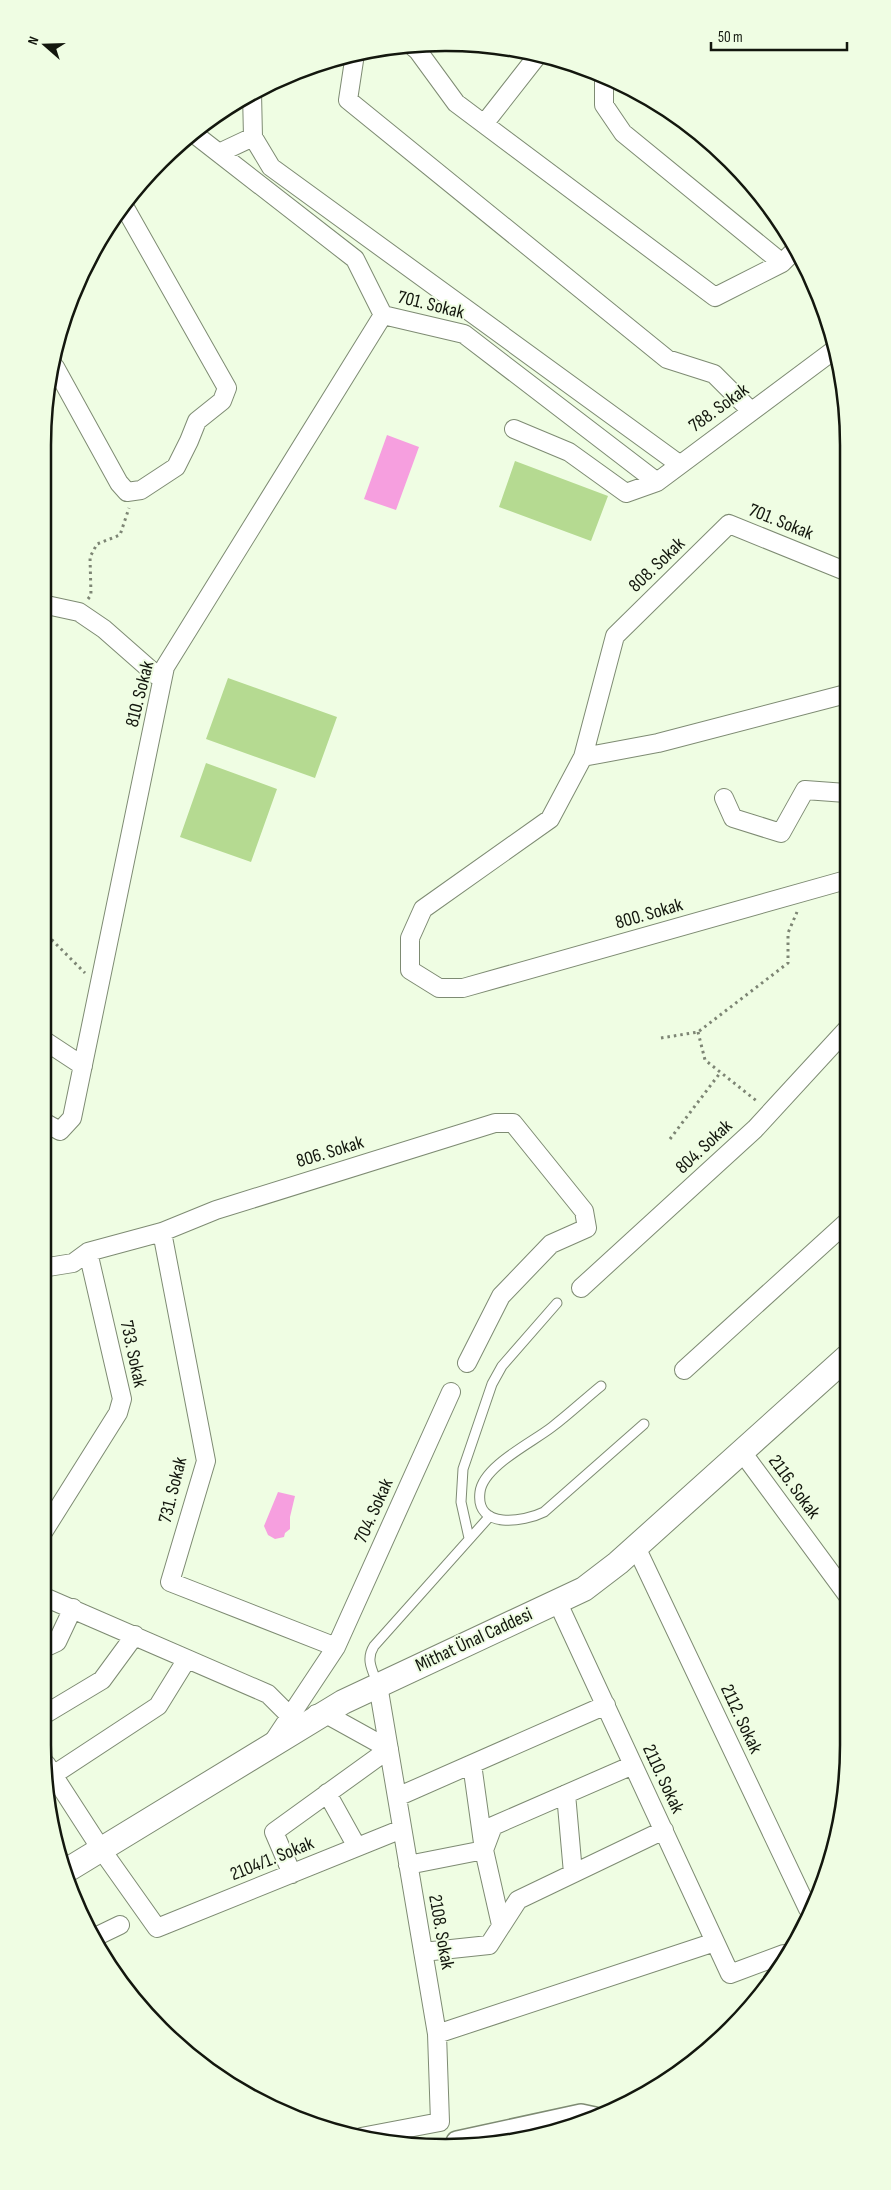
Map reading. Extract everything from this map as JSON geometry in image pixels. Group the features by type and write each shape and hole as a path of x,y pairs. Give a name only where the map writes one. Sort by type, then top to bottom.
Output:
{"main road":[{"name":"Mithat Ünal Caddesi","path":"71,1868 271,1744 343,1702 584,1589 636,1547 742,1452 840,1368"}],"street":[{"path":"419,52 456,103 715,298 788,257 623,133 604,105 604,85"},
{"path":"484,124 533,62"},
{"path":"354,63 348,100 667,359 714,374 751,411"},
{"path":"219,153 253,137 252,102"},
{"name":"701. Sokak","path":"253,137 271,167 679,464"},
{"name":"701. Sokak","path":"199,138 354,259 383,315 464,334 657,482"},
{"path":"58,373 119,483 127,492 141,490 176,467 197,421 222,401 227,388 128,212"},
{"name":"810. Sokak","path":"51,1126 60,1131 72,1118 165,667 383,315"},
{"name":"788. Sokak","path":"514,430 569,452 626,492 657,482 829,354"},
{"name":"701. Sokak","path":"729,524 840,569"},
{"name":"808. Sokak","path":"583,757 615,636 729,524"},
{"path":"51,606 79,612 104,629 162,680"},
{"path":"583,757 658,743 840,696"},
{"name":"800. Sokak","path":"583,757 550,819 424,910 410,938 410,970 439,988 463,988 840,882"},
{"path":"724,798 733,818 781,833 805,790 840,793"},
{"name":"804. Sokak","path":"581,1288 755,1129 840,1036"},
{"path":"51,1045 83,1066"},
{"name":"806. Sokak","path":"51,1267 73,1263 88,1252 162,1232 216,1210 495,1123 513,1123 584,1211 586,1228 551,1244 501,1296 467,1363"},
{"path":"684,1370 840,1228"},
{"name":"731. Sokak","path":"162,1232 206,1462 170,1582 336,1647"},
{"name":"733. Sokak","path":"51,1520 118,1413 122,1399 88,1252"},
{"name":"704. Sokak","path":"271,1744 336,1647 451,1392"},
{"name":"2116. Sokak","path":"742,1452 840,1585"},
{"name":"2112. Sokak","path":"636,1547 806,1904"},
{"path":"51,1599 268,1694 290,1716 324,1713 389,1749 274,1832 292,1874"},
{"name":"2110. Sokak","path":"557,1601 730,1974 778,1956"},
{"path":"51,1645 57,1642 73,1608"},
{"path":"51,1711 102,1680 134,1635"},
{"path":"52,1769 158,1706 187,1658"},
{"name":"2108. Sokak","path":"378,1685 437,2034 440,2122 382,2133"},
{"path":"397,1797 606,1705"},
{"path":"472,1764 484,1850 502,1925"},
{"path":"484,1850 493,1826 633,1765"},
{"path":"52,1774 101,1849"},
{"path":"327,1793 357,1847"},
{"path":"566,1794 573,1873"},
{"name":"2104/1. Sokak","path":"101,1849 157,1928 402,1828"},
{"path":"423,1952 489,1945 518,1900 664,1830"},
{"path":"408,1865 484,1850"},
{"path":"100,1935 120,1925"},
{"path":"437,2034 715,1942"},
{"path":"480,2137 579,2116"}],"lane":[{"path":"468,1538 461,1502 464,1469 492,1384 502,1366 557,1303"},
{"path":"601,1386 551,1428 513,1452 485,1479 480,1492 480,1499 490,1516 502,1521 516,1521 534,1517 544,1512 644,1424"},
{"path":"378,1685 369,1662 374,1646 468,1538 490,1516"}],"path":[{"path":"79,612 91,595 90,556 97,544 120,534 134,491"},
{"path":"661,1038 698,1032 788,963 788,932 805,892"},
{"path":"51,939 99,987"},
{"path":"698,1032 705,1060 770,1112"},
{"path":"670,1139 720,1073"}],"green space":[{"path":"515,461 608,496 591,541 499,507"},
{"path":"228,678 337,717 315,778 206,739"},
{"path":"206,763 277,789 251,862 180,837"}],"shaded area":[{"path":"387,435 419,447 396,510 364,499"},
{"path":"278,1492 295,1496 290,1517 290,1529 285,1533 284,1537 275,1539 268,1535 264,1526"}]}
